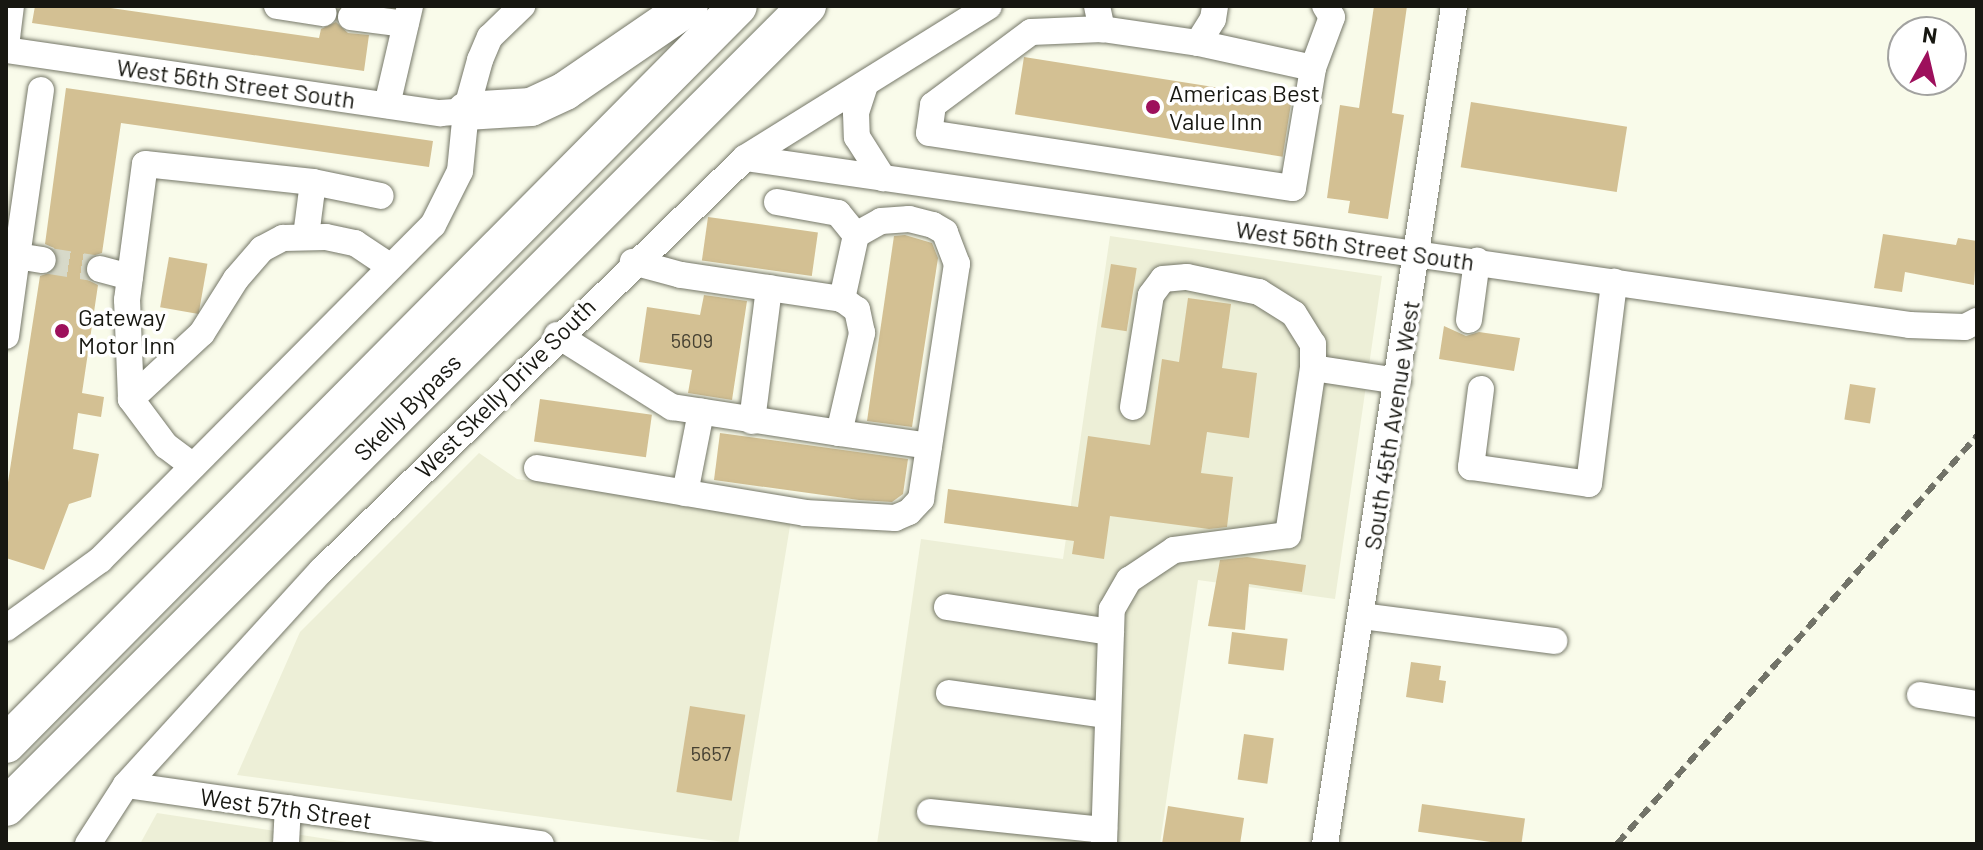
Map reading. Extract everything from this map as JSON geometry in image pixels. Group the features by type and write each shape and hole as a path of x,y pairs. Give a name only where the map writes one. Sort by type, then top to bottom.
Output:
{"highway":[{"path":"466,111 531,107 565,91 689,6"},
{"name":"Skelly Bypass","path":"6,744 738,6"},
{"name":"Skelly Bypass","path":"6,807 807,6"},
{"path":"743,71 832,6"},
{"path":"6,834 72,741"}],"street":[{"path":"6,48 11,6"},
{"path":"6,628 100,560 433,225 449,201 460,171 466,111 490,37 522,6"},
{"name":"West Skelly Drive South","path":"88,844 126,785 311,582 633,262 745,158 989,6"},
{"path":"1198,43 1213,19 1215,6"},
{"path":"1313,68 1099,18 1031,32 933,105 929,133 1293,188 1313,68 1332,17 1325,6"},
{"name":"South 45th Avenue West","path":"1325,844 1454,6"},
{"path":"364,14 408,15 387,105"},
{"name":"West 56th Street South","path":"6,48 387,105 466,111"},
{"path":"865,85 856,113 857,137 883,178"},
{"path":"6,336 30,258 41,90"},
{"name":"West 56th Street South","path":"745,158 1909,325 1971,324"},
{"path":"193,466 166,446 131,399 130,277 145,164 313,182 381,196"},
{"path":"306,236 313,182"},
{"path":"777,202 838,213 856,235"},
{"path":"537,468 805,513 895,518 921,499 957,264 945,232 909,219 881,221 856,235 842,299"},
{"path":"131,399 156,381 202,333 236,279 262,249 283,238 306,236 355,243 391,267"},
{"path":"1469,320 1477,261"},
{"path":"633,262 681,275 842,299 857,310 862,333 839,433"},
{"path":"100,269 130,277"},
{"path":"930,812 1104,837 1112,609 1129,580 1174,550 1288,535 1313,368 1313,344 1294,314 1259,292 1187,277 1163,279 1151,295 1133,407"},
{"path":"1481,389 1471,467 1589,484 1614,282"},
{"path":"752,421 769,288"},
{"path":"557,335 672,407 929,446"},
{"path":"1313,368 1398,381"},
{"path":"685,493 701,412"},
{"path":"947,607 1111,632"},
{"path":"1362,616 1554,641"},
{"path":"949,693 1106,715"},
{"path":"1920,695 1977,704"},
{"name":"West 57th Street","path":"126,785 541,844"},
{"path":"286,844 288,808"}],"shaded area":[{"path":"1110,236 1382,276 1335,599 1198,580 1160,844 877,844 921,539 1063,559"},
{"path":"479,453 517,479 791,520 738,844 237,775 300,632"},
{"path":"157,813 360,844 140,844"}],"building":[{"path":"35,6 97,6 319,38 321,29 336,22 348,33 369,35 364,71 32,23"},
{"path":"1374,6 1407,6 1392,113 1404,115 1388,219 1348,213 1350,201 1327,198 1340,105 1359,108"},
{"name":"Americas Best Value Inn","path":"1024,57 1292,99 1283,157 1015,114"},
{"name":"Gateway Motor Inn","path":"66,88 433,141 429,167 121,123 102,253 89,257 84,266 88,280 98,285 82,393 104,397 101,417 78,413 73,449 99,454 91,497 69,504 44,570 6,558 6,495 40,276 55,271 59,262 54,248 45,244"},
{"path":"1471,102 1627,127 1617,192 1461,167"},
{"path":"708,217 818,232 812,276 702,261"},
{"path":"1883,234 1956,245 1958,238 1977,241 1974,285 1905,272 1902,292 1874,288"},
{"path":"905,235 932,243 938,258 912,427 867,421 894,236"},
{"path":"169,257 207,264 199,314 160,307"},
{"path":"1111,264 1137,268 1127,331 1101,327"},
{"path":"704,295 747,301 732,400 688,393 692,370 639,362 647,307 700,315"},
{"path":"1188,298 1231,304 1222,368 1257,373 1249,438 1207,432 1201,473 1233,477 1227,527 1209,529 1110,516 1104,559 1072,554 1074,541 944,523 948,489 1078,507 1088,436 1150,445 1162,359 1179,362"},
{"path":"1444,326 1466,336 1479,332 1520,338 1514,371 1439,359"},
{"path":"1850,384 1876,388 1870,424 1844,420"},
{"path":"540,399 652,415 646,457 534,442"},
{"path":"720,433 908,459 903,494 892,502 859,500 714,480"},
{"path":"1247,557 1306,565 1302,592 1249,584 1245,630 1208,626 1220,560"},
{"path":"1232,632 1288,639 1284,671 1228,664"},
{"path":"1411,662 1441,666 1439,680 1446,681 1443,703 1406,697"},
{"path":"690,706 745,715 732,801 676,792"},
{"path":"1244,734 1274,738 1267,784 1238,780"},
{"path":"1422,804 1525,818 1521,844 1418,832"},
{"path":"1168,806 1244,818 1240,844 1162,844"}],"tunnel":[{"path":"43,260 100,269"}],"railway":[{"path":"1617,844 1977,436"}],"place":[{"name":"Americas Best Value Inn","path":"1153,107"},
{"name":"Gateway Motor Inn","path":"62,331"}]}
